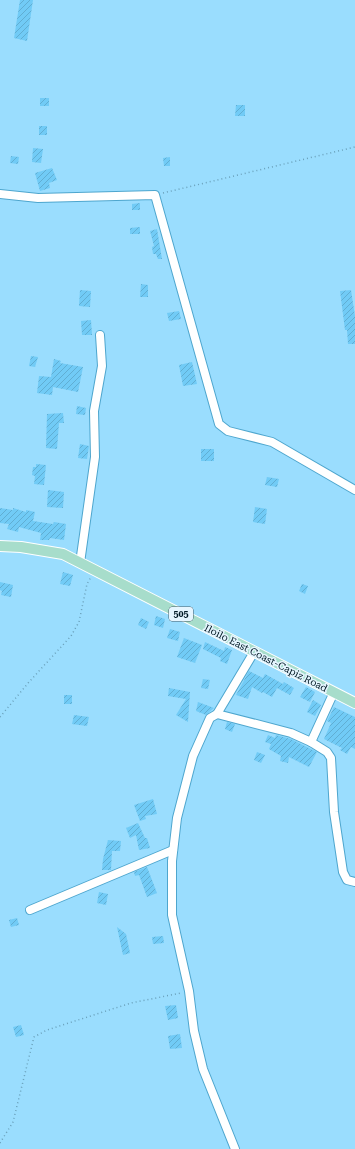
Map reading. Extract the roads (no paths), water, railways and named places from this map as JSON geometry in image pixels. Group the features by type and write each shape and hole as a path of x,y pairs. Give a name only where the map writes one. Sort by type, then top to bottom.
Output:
{"main road":[{"name":"Iloilo East Coast-Capiz Road","path":"0,546 21,547 62,554 355,702"}],"street":[{"path":"0,194 38,198 155,194 219,424 228,431 272,442 355,490"},
{"path":"80,563 95,457 94,410 102,366 100,335"},
{"path":"235,1149 204,1069 194,1031 189,992 172,915 172,861 177,818 193,756 210,718 217,714 254,652"},
{"path":"311,742 334,692"},
{"path":"217,714 291,733 311,742 327,752 331,758 334,812 343,872 347,880 355,882"},
{"path":"30,910 173,850"}]}
